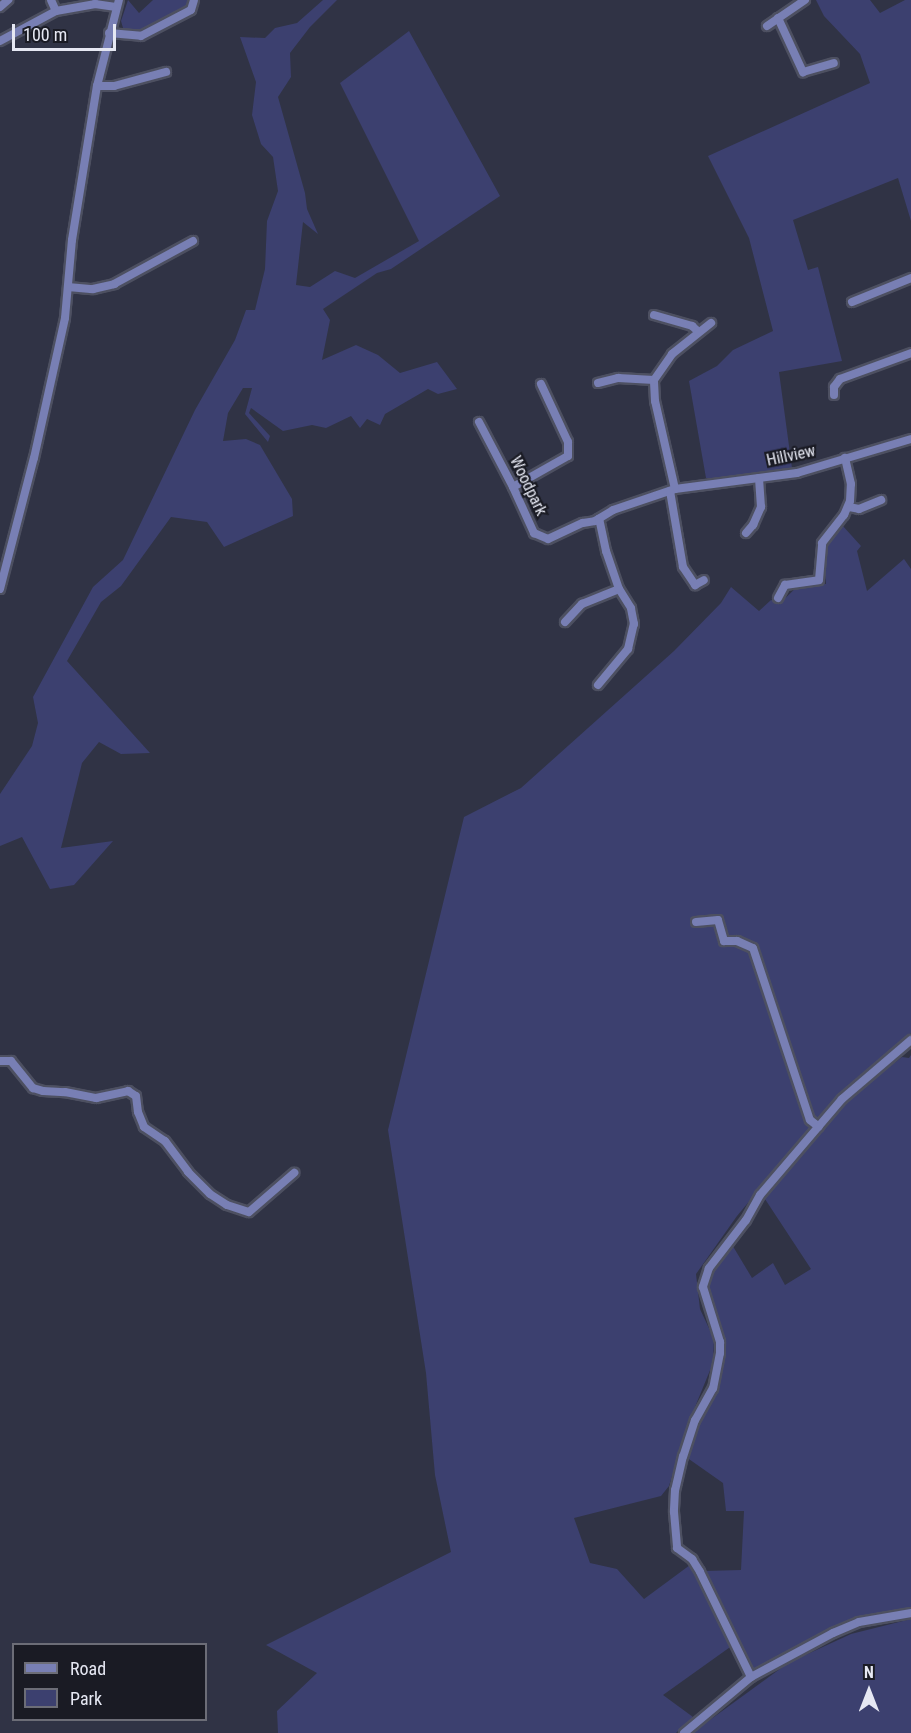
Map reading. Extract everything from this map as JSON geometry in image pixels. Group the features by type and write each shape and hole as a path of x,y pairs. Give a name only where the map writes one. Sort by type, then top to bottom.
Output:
{"street":[{"path":"0,7 8,0"},
{"path":"51,0 56,11"},
{"path":"109,33 141,36 191,10 194,0"},
{"path":"767,26 805,0"},
{"path":"0,41 56,11 95,4 117,4 97,86 74,228 65,318 38,442 0,589"},
{"path":"778,18 803,72 834,63"},
{"path":"97,86 114,86 166,72"},
{"path":"68,287 93,289 114,284 193,241"},
{"path":"852,302 911,278"},
{"path":"654,315 692,326 699,332"},
{"path":"704,580 695,585 680,560 672,490 655,401 654,380 672,354 711,323"},
{"path":"834,395 834,387 840,379 911,353"},
{"path":"598,383 618,378 654,380"},
{"path":"513,487 568,456 568,442 541,384"},
{"name":"Woodpark","path":"479,422 537,537 554,538 583,523 599,519 629,505"},
{"name":"Hillview","path":"629,505 672,490 797,473 911,439"},
{"path":"778,598 785,585 819,580 822,543 849,507 851,484 845,458"},
{"path":"745,534 753,525 761,507 759,478"},
{"path":"849,507 859,509 881,500"},
{"path":"598,685 628,649 634,633 633,614 619,589 606,552 599,519"},
{"path":"564,622 582,604 619,589"},
{"path":"696,922 718,921 724,941 737,941 753,948 810,1120 819,1127"},
{"path":"752,1677 700,1572 692,1559 677,1548 675,1538 675,1490 695,1420 713,1388 720,1353 720,1342 703,1287 705,1275 717,1254 746,1220 760,1195 848,1093 911,1040"},
{"path":"0,1060 10,1061 33,1088 43,1091 65,1092 96,1098 128,1091 136,1096 138,1112 144,1127 165,1141 188,1172 210,1194 227,1205 249,1212 294,1173"},
{"path":"684,1733 752,1677 833,1633 859,1622 911,1613"}],"green space":[{"path":"128,0 139,13 153,0 192,0 192,5 140,32 131,32 123,28 121,21"},
{"path":"323,0 337,0 310,27 290,53 291,77 278,97 305,193 307,209 318,234 303,222 296,285 310,287 335,271 355,278 419,241 340,83 409,31 500,196 391,269 377,273 323,309 330,320 322,360 356,345 378,355 400,373 437,362 457,389 438,394 428,389 385,414 380,425 367,419 360,428 351,416 326,428 312,425 283,431 251,408 249,413 270,436 268,442 245,414 252,388 243,388 228,413 223,441 246,439 260,445 292,499 293,516 224,547 207,522 171,517 121,586 101,602 67,661 150,753 121,754 99,742 82,763 61,848 113,841 74,885 50,889 22,837 0,846 0,794 32,746 38,723 33,697 93,587 123,560 195,410 235,340 246,310 255,310 265,269 267,221 278,191 273,157 261,144 252,115 256,82 240,37 265,38 275,28 297,23"},
{"path":"816,0 870,0 880,13 905,0 911,0 911,221 898,178 793,220 808,270 818,267 842,361 779,372 792,468 724,478 706,478 689,381 717,366 733,350 773,331 749,238 708,156 870,83 860,54 824,16"},
{"path":"842,525 861,546 857,551 867,591 904,559 911,569 911,1033 859,1076 809,1129 737,1216 696,1274 700,1309 714,1339 713,1363 686,1429 669,1486 661,1496 574,1518 590,1563 617,1569 644,1599 690,1565 704,1583 733,1645 663,1695 693,1717 676,1733 278,1733 277,1711 317,1673 266,1645 451,1552 435,1475 426,1373 388,1130 464,817 521,788 674,651 721,603 731,587 759,611 771,600 779,604 799,585 826,584 824,558 831,536"},
{"path":"911,1055 911,1607 841,1623 754,1670 704,1571 741,1570 744,1511 726,1511 723,1483 686,1457 720,1367 706,1277 731,1243 752,1278 773,1263 785,1285 811,1269 763,1196 850,1097 902,1057 909,1058"},
{"path":"911,1619 911,1733 692,1733 788,1663 851,1634"}]}
